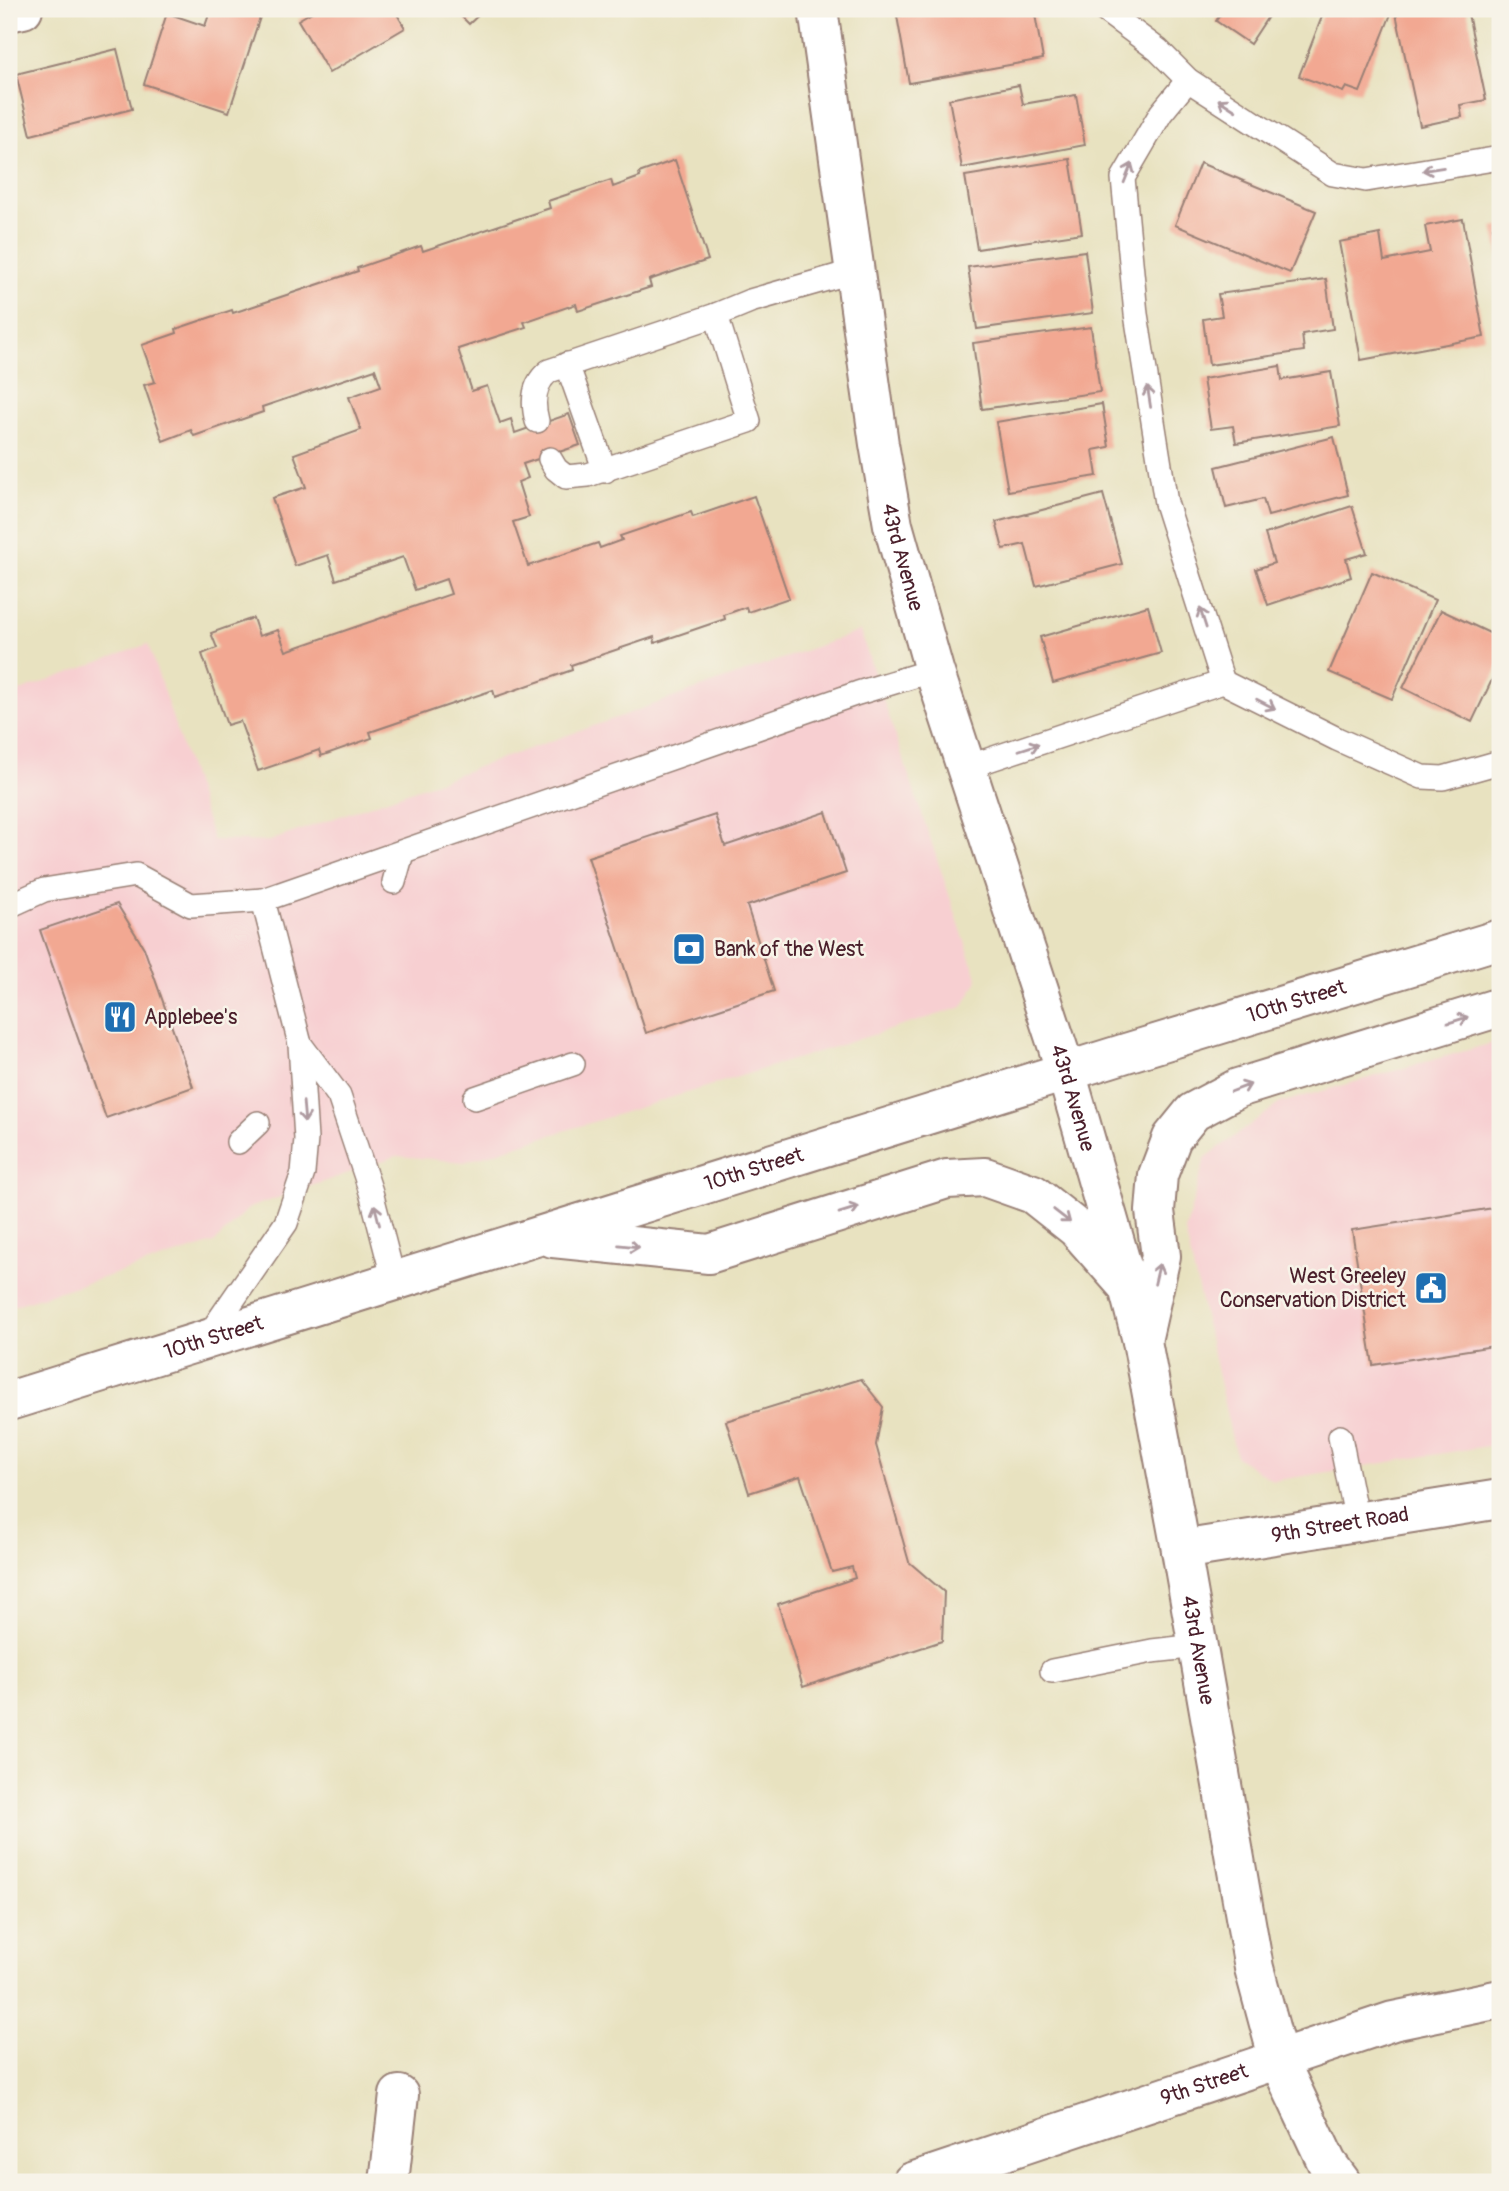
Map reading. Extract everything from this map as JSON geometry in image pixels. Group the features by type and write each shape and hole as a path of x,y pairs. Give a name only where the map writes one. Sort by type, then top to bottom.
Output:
{"street":[{"path":"9,12 23,9"},
{"name":"43rd Avenue","path":"818,9 893,525 964,768 1066,1072 1142,1341 1254,1968 1279,2061 1327,2163 1341,2182"},
{"name":"10th Street","path":"9,1401 1500,939"},
{"path":"1142,1341 1161,1256 1155,1211 1158,1175 1172,1138 1193,1112 1238,1088 1500,1007"},
{"path":"537,1236 709,1254 947,1180 985,1177 1033,1194 1050,1206 1076,1228 1128,1287"},
{"name":"9th Street Road","path":"1181,1550 1500,1499"},
{"name":"9th Street","path":"912,2182 1393,2021 1500,1998"},
{"path":"388,2182 399,2095"}],"lane":[{"path":"1102,9 1158,50 1188,80 1333,174 1366,180 1500,158"},
{"path":"1188,80 1161,113 1123,178 1136,314 1166,503 1223,682"},
{"path":"537,421 533,405 536,387 549,370 716,315 750,301 855,271"},
{"path":"550,459 566,477 605,471 749,421 716,315"},
{"path":"567,364 605,471"},
{"path":"9,906 44,890 136,875 191,905 263,900 402,853 488,832 858,693 934,670"},
{"path":"964,768 1223,682 1337,739 1422,777 1443,778 1500,762"},
{"path":"394,882 402,853"},
{"path":"206,1339 286,1223 303,1173 306,1139 300,1044 263,900"},
{"path":"300,1044 339,1096 371,1192 394,1281"},
{"path":"475,1098 573,1064"},
{"path":"238,1142 258,1124"},
{"path":"1340,1437 1357,1522"},
{"path":"1052,1671 1152,1651 1198,1646"}],"shaded area":[{"path":"860,631 978,980 963,1007 464,1162 397,1156 249,1208 214,1243 9,1307 9,695 148,644 213,840 267,842"},
{"path":"1500,1041 1500,1444 1273,1481 1236,1456 1185,1231 1205,1158 1280,1103"}],"building":[{"path":"211,9 262,11 229,112 144,84 167,13 205,26"},
{"path":"317,9 394,9 405,28 329,73 298,20"},
{"path":"454,9 485,9 469,24"},
{"path":"936,9 1034,9 1043,59 909,83 897,16"},
{"path":"1224,9 1273,9 1250,44 1216,21"},
{"path":"1325,9 1393,9 1360,92 1346,87 1343,92 1299,76"},
{"path":"1395,9 1467,9 1486,100 1460,105 1462,117 1420,126"},
{"path":"117,49 132,109 31,135 16,74"},
{"path":"1019,85 1023,104 1076,95 1085,145 962,168 949,99"},
{"path":"1070,159 1082,233 977,249 965,176"},
{"path":"675,160 708,260 649,280 651,287 578,311 576,304 524,322 526,327 458,349 472,391 487,386 500,423 511,419 515,433 569,414 580,445 523,464 528,478 518,482 529,517 513,522 528,566 598,543 600,548 622,540 620,536 691,512 693,517 754,496 789,598 748,612 746,607 724,615 725,619 655,643 654,637 571,665 572,670 495,697 493,690 370,732 372,738 321,756 319,750 258,771 240,721 227,725 202,654 217,648 211,633 253,618 259,636 278,630 286,651 451,594 446,579 415,590 403,557 336,580 328,555 295,566 272,498 306,487 294,454 361,430 349,397 381,386 375,369 262,407 263,412 194,436 191,430 163,441 144,385 155,382 142,345 177,333 176,329 358,271 357,268 421,246 423,251 550,208 548,201 611,180 613,187 640,177 639,173"},
{"path":"1200,163 1316,211 1290,273 1175,225"},
{"path":"1463,219 1484,337 1361,360 1339,242 1380,234 1384,261 1430,252 1425,226"},
{"path":"1500,226 1500,256 1499,256 1493,227"},
{"path":"1085,251 1093,313 977,329 968,267"},
{"path":"1326,279 1333,329 1302,334 1304,351 1209,365 1203,319 1222,316 1218,294"},
{"path":"1091,327 1100,392 982,409 973,343"},
{"path":"1280,366 1282,380 1331,372 1340,426 1236,443 1233,426 1211,429 1203,379"},
{"path":"1102,404 1109,447 1093,450 1097,476 1008,491 996,422"},
{"path":"1334,437 1348,495 1268,516 1263,499 1226,508 1216,467"},
{"path":"1103,494 1122,564 1036,586 1025,544 1003,549 996,522"},
{"path":"1352,506 1367,553 1346,559 1351,577 1268,605 1256,569 1274,563 1265,534"},
{"path":"1372,572 1435,600 1392,699 1329,672"},
{"path":"1148,606 1161,653 1053,683 1040,637"},
{"path":"1441,610 1500,638 1500,663 1472,722 1403,688"},
{"name":"Bank of the West","path":"826,812 846,873 747,906 774,991 646,1033 588,857 715,815 725,846"},
{"name":"Applebee's","path":"117,904 144,948 193,1087 106,1118 40,930"},
{"name":"West Greeley Conservation District","path":"1500,1207 1500,1345 1373,1365 1352,1230"},
{"path":"861,1379 883,1407 876,1445 909,1562 944,1592 942,1641 803,1687 778,1604 855,1578 852,1567 832,1572 800,1476 749,1493 726,1421"}],"place":[{"name":"Bank of the West","path":"689,949"},
{"name":"Applebee's","path":"120,1017"},
{"name":"West Greeley Conservation District","path":"1431,1288"}]}
